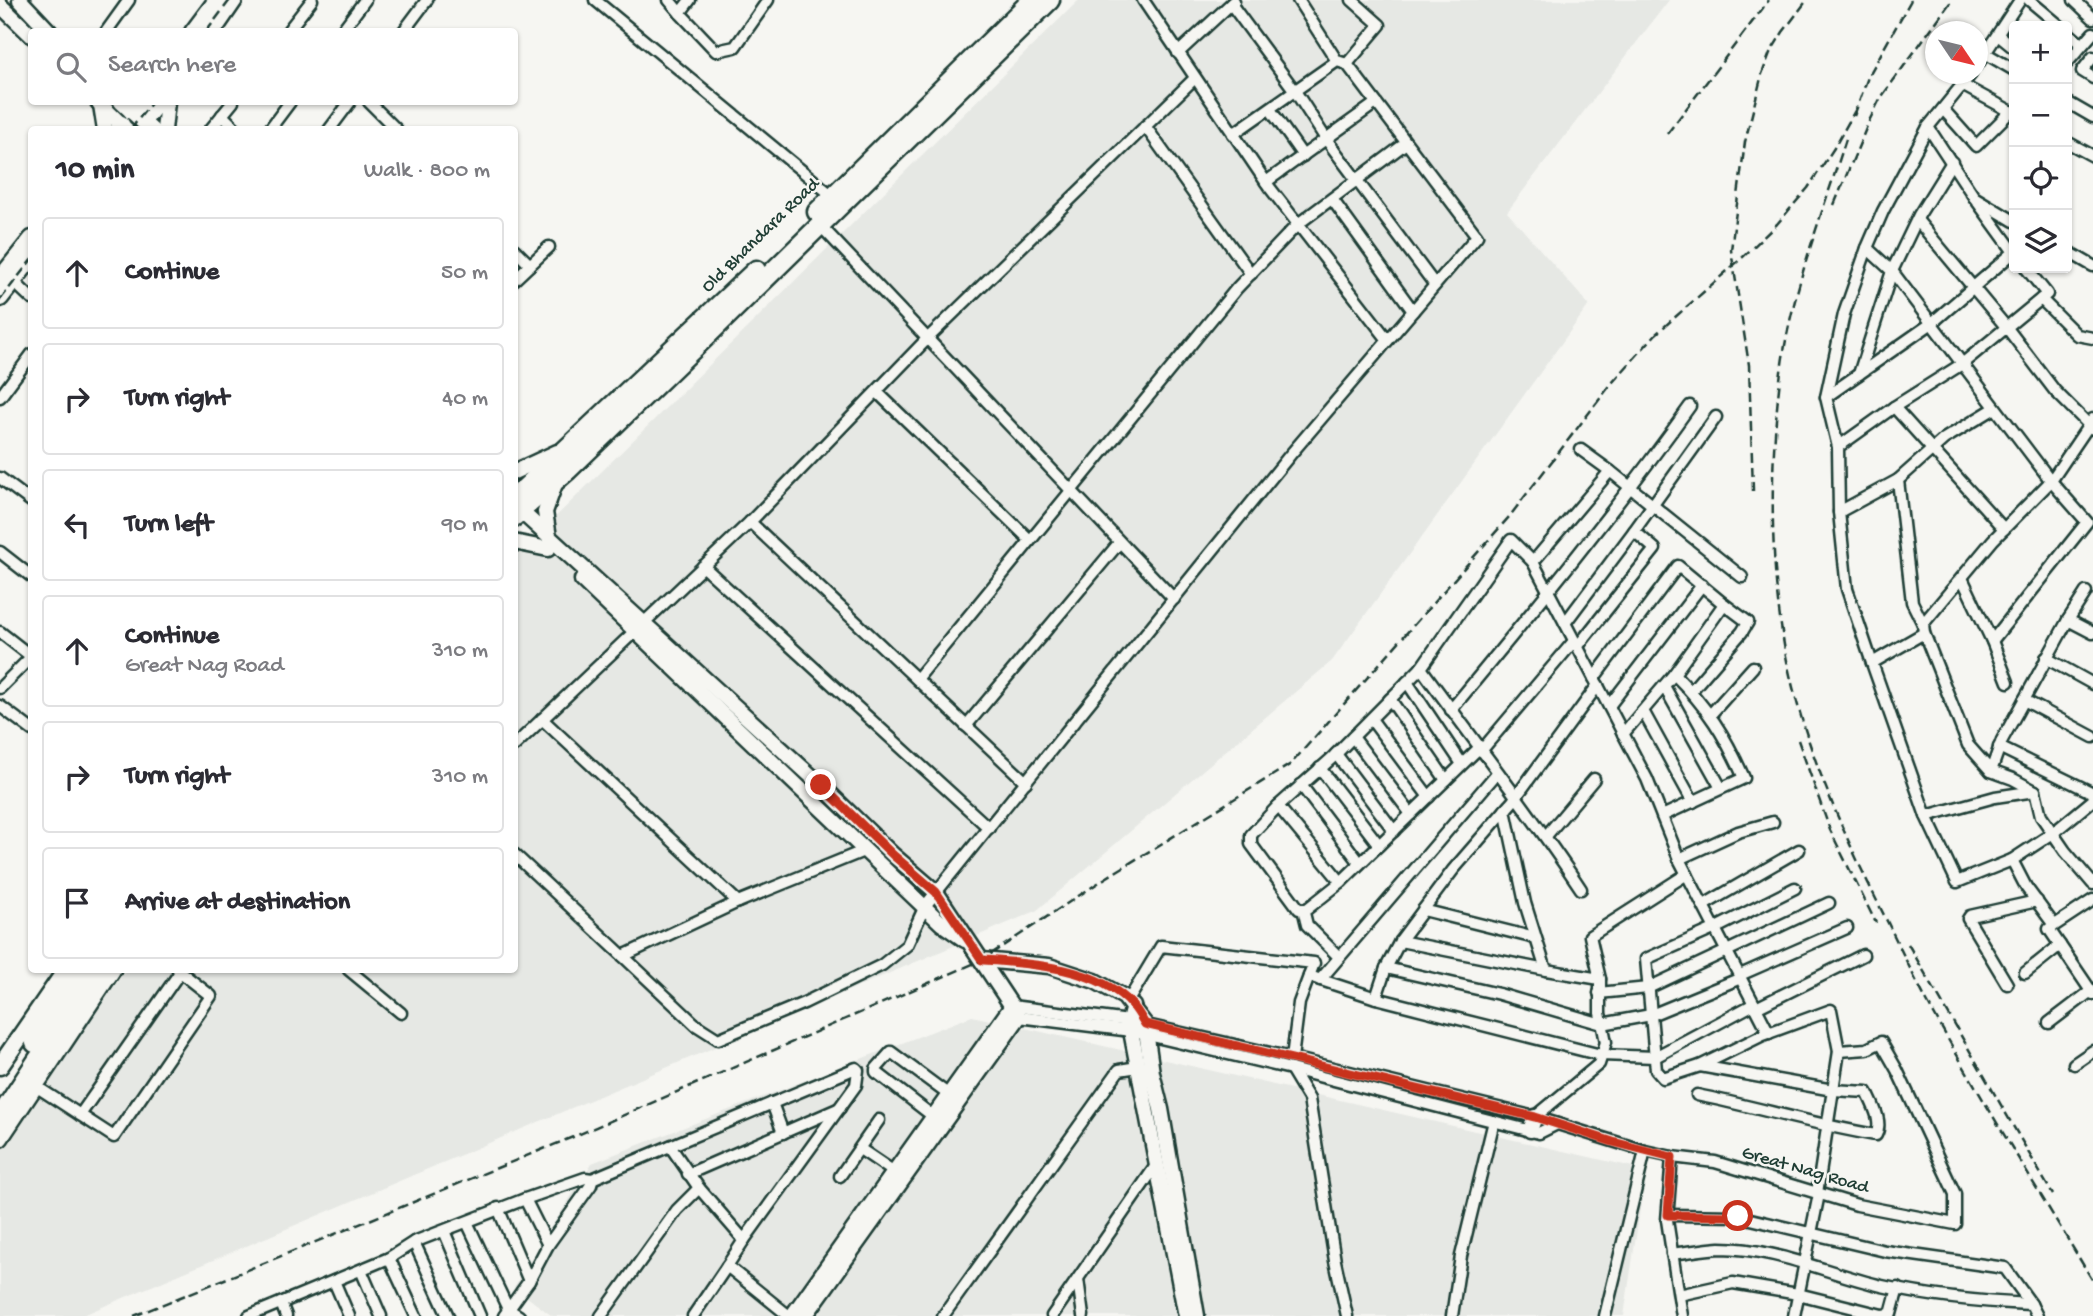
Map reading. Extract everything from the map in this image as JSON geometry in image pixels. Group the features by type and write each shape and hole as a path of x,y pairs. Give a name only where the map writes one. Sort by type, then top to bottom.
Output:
{"highway":[{"name":"Old Bhandara Road","path":"518,508 573,443 640,389 816,221 1032,0"},
{"path":"837,200 1050,0"},
{"path":"518,508 556,480 640,389"},
{"path":"0,1096 83,973"},
{"path":"0,1116 100,973"}],"main road":[{"path":"20,0 46,28"},
{"path":"196,28 217,0"},
{"path":"215,28 234,0"},
{"path":"0,5 28,32"},
{"path":"99,105 103,126"},
{"path":"103,105 132,120 154,105"},
{"path":"164,126 167,105"},
{"path":"0,298 7,280 28,246"},
{"path":"7,280 28,261"},
{"path":"518,470 573,443"},
{"path":"548,543 545,512 556,480"},
{"path":"518,512 548,543 831,794 893,855 936,892 1016,1011"},
{"path":"518,542 548,543"},
{"path":"639,625 941,923 970,943"},
{"path":"982,960 1049,966 1107,986 1146,1030 1144,1067"},
{"path":"0,1066 64,973"},
{"path":"0,1138 110,973"},
{"path":"791,1316 949,1096 1016,1011"},
{"path":"805,1316 1016,1011"},
{"path":"1130,1015 1144,1067 1197,1316"},
{"path":"1163,1162 1186,1316"}],"street":[{"path":"290,28 312,0"},
{"path":"344,28 365,0"},
{"path":"406,28 426,0"},
{"path":"595,0 837,200"},
{"path":"669,0 716,51 735,47 768,0"},
{"path":"680,13 690,0"},
{"path":"1143,0 1266,182 1388,340"},
{"path":"518,858 696,1025 718,1039 804,1003 883,965 906,945 925,906 936,892 1290,455 1476,236 1376,103 1342,63 1298,0"},
{"path":"1234,134 1295,91 1342,63 1380,24 1352,0"},
{"path":"1988,48 2020,0"},
{"path":"2029,0 2054,21"},
{"path":"2074,0 2093,18"},
{"path":"109,28 127,1"},
{"path":"1178,53 1233,2 1326,139 1435,285"},
{"path":"2072,57 2093,33"},
{"path":"1997,35 2009,44"},
{"path":"2072,37 2093,57 2082,71 2093,78"},
{"path":"1988,55 2009,67"},
{"path":"518,742 750,522 926,340 1195,78"},
{"path":"2009,110 1962,85 1927,127 1883,211 1843,314 1826,397 1838,447 1839,512 1847,589 1926,816 1956,882 2012,860 2053,833 2093,800"},
{"path":"1266,182 1376,103"},
{"path":"213,126 230,105"},
{"path":"272,126 288,105"},
{"path":"332,126 348,105"},
{"path":"372,105 393,126"},
{"path":"2072,105 2093,117"},
{"path":"1270,109 1303,156"},
{"path":"1942,109 1976,146 2009,115"},
{"path":"222,115 233,126"},
{"path":"1145,127 1251,274"},
{"path":"1826,397 1932,323 2014,252 1927,127"},
{"path":"917,679 1251,274 1298,224 1406,143"},
{"path":"2072,145 2093,156"},
{"path":"1859,374 1892,271 1917,220 1952,162"},
{"path":"1974,197 2009,217"},
{"path":"1332,199 1413,312"},
{"path":"1872,663 1924,628 2004,529 2051,481 2092,424 2055,391 2007,328 1917,220"},
{"path":"816,221 1174,599"},
{"path":"518,276 548,247"},
{"path":"1867,248 1892,271 2051,481 2087,522 1992,641"},
{"path":"518,252 530,265"},
{"path":"2072,254 2093,266"},
{"path":"1838,447 1962,364 2047,294 2030,273"},
{"path":"7,280 28,296"},
{"path":"2041,299 2077,335 2093,338"},
{"path":"0,397 28,359"},
{"path":"877,392 1030,540"},
{"path":"1451,709 1549,593 1631,488 1690,406"},
{"path":"1894,407 2004,529"},
{"path":"1839,512 1898,480 1944,439 1995,408"},
{"path":"1565,622 1716,417"},
{"path":"1581,450 1742,577"},
{"path":"1533,562 1611,471"},
{"path":"0,478 28,499"},
{"path":"1898,480 1912,602 1968,745 1992,771 2035,791 2041,816 2093,884"},
{"path":"750,522 1026,782"},
{"path":"1303,909 1341,882 1480,749 1576,644 1655,549 1634,531"},
{"path":"1303,909 1299,909 1251,844 1251,835 1421,668 1511,540 1533,562 1596,681 1647,779 1679,859 1769,1033"},
{"path":"966,726 1119,542"},
{"path":"0,552 28,574"},
{"path":"703,566 989,828"},
{"path":"1376,998 1386,968 1400,941 1453,870 1515,798 1678,566 1748,622 1691,691"},
{"path":"1962,578 2008,682"},
{"path":"1609,706 1702,585"},
{"path":"1992,771 1999,747 2046,658 2086,592"},
{"path":"1623,734 1674,674 1724,604"},
{"path":"2068,620 2093,633"},
{"path":"0,632 28,654"},
{"path":"2046,658 2093,684"},
{"path":"0,688 28,659"},
{"path":"1710,715 1754,667"},
{"path":"1421,668 1515,798 1546,836 1581,889"},
{"path":"1662,816 1744,778 1710,715 1674,674"},
{"path":"1407,682 1462,764"},
{"path":"1664,686 1721,789"},
{"path":"1390,699 1446,780"},
{"path":"2024,700 2093,737"},
{"path":"0,706 28,727"},
{"path":"1643,710 1693,802"},
{"path":"542,719 738,902"},
{"path":"1371,719 1429,797"},
{"path":"1353,737 1411,814"},
{"path":"1999,747 2093,793"},
{"path":"1336,754 1394,831"},
{"path":"1320,768 1379,845"},
{"path":"1320,979 1497,773"},
{"path":"1546,836 1594,779"},
{"path":"1301,785 1360,863"},
{"path":"1926,816 1995,797 2035,791"},
{"path":"1278,806 1341,882"},
{"path":"1505,810 1525,903 1546,970"},
{"path":"1679,859 1738,832 1773,822"},
{"path":"623,956 738,902 866,850"},
{"path":"1704,905 1799,850"},
{"path":"2012,860 2054,925"},
{"path":"1292,1063 1494,1121 1532,1123 1599,1064 1606,1042 1599,993 1600,979 1590,936 1687,874"},
{"path":"1794,1316 1818,1193 1839,1051 1831,1010 1769,1033 1700,1066 1663,1078 1656,1070 1646,959 1716,928 1795,888"},
{"path":"2049,1023 2092,992 2049,929 2093,900"},
{"path":"2007,984 1968,919 1988,911 2037,901"},
{"path":"1599,993 1648,988 1829,904"},
{"path":"1303,909 1307,925 1339,957"},
{"path":"1423,910 1535,938"},
{"path":"1386,968 1499,994 1602,1024 1651,1015 1847,928"},
{"path":"1400,941 1600,979"},
{"path":"2025,973 2060,945"},
{"path":"1130,1015 1161,946 1314,962 1299,1003 1292,1063 1309,1099 1335,1261 1347,1316"},
{"path":"1309,976 1376,998 1601,1055 1655,1057 1863,955"},
{"path":"80,1115 178,973"},
{"path":"34,1085 114,1137 211,996 182,973"},
{"path":"353,973 401,1013"},
{"path":"1016,1011 1130,1015 1146,1030 1292,1063 1532,1123"},
{"name":"Great Nag Road","path":"1532,1123 1557,1124 1645,1151 1714,1162 1857,1205 1955,1224 1955,1194 1897,1070 1881,1042 1867,1049 1839,1051"},
{"path":"2074,1064 2093,1051"},
{"path":"934,1117 876,1072 876,1069 891,1052 949,1096"},
{"path":"1697,1095 1756,1107 1827,1127 1876,1135 1879,1129 1877,1115 1867,1091 1833,1090 1700,1066"},
{"path":"943,1316 1119,1070 1144,1067"},
{"path":"254,1315 389,1258 414,1242 498,1208 585,1178 592,1179 856,1068 858,1079 841,1107 744,1240 693,1316"},
{"path":"772,1103 783,1133"},
{"path":"688,1174 841,1107"},
{"path":"840,1176 879,1120"},
{"path":"1452,1316 1461,1256 1494,1121"},
{"path":"670,1146 698,1188 744,1240"},
{"path":"860,1149 894,1172"},
{"path":"1605,1316 1645,1151"},
{"path":"1672,1157 1668,1215 1682,1316"},
{"path":"1052,1316 1163,1162"},
{"path":"506,1312 529,1282 548,1245 591,1185 592,1179"},
{"path":"601,1316 677,1210 698,1188"},
{"path":"525,1199 548,1245"},
{"path":"498,1208 529,1282"},
{"path":"1668,1215 1738,1216 1885,1251 2005,1268 2031,1304 2036,1316"},
{"path":"467,1222 506,1312 519,1316"},
{"path":"444,1231 480,1316"},
{"path":"414,1242 448,1316"},
{"path":"1672,1254 1721,1248 1758,1253 1898,1288 1979,1302 2031,1304"},
{"path":"389,1258 416,1316"},
{"path":"727,1266 791,1316"},
{"path":"361,1269 382,1316"},
{"path":"1078,1279 1083,1316"},
{"path":"334,1281 349,1316"},
{"path":"1679,1295 1733,1283 1798,1294 1882,1315 1891,1314 1898,1288"},
{"path":"281,1303 286,1316"}],"shaded area":[{"path":"1079,0 1669,0 1507,212 1589,305 1332,661 1036,911 81,1316 0,1316 0,1145 124,973 518,973 518,554"},
{"path":"972,1016 1646,1170 1624,1316 552,1316 514,1287 592,1163"}],"railway":[{"path":"209,28 230,0"},
{"path":"1667,134 1769,0"},
{"path":"1753,491 1749,365 1731,250 1745,142 1762,74 1770,53 1807,0"},
{"path":"1854,116 1868,77 1911,0"},
{"path":"1834,205 1880,99 1952,0"},
{"path":"133,126 150,105"},
{"path":"134,1316 573,1137 982,960 1104,879 1291,764 1509,517 1612,383 1656,334 1777,224 1808,188 1857,107"},
{"path":"1846,139 1793,307 1777,403 1773,530 1775,573 1786,656 1795,695 1824,783 1861,868 1905,958 1973,1083 2093,1281"},
{"path":"0,300 28,264"},
{"path":"1798,740 1830,830 1876,923"},
{"path":"1908,944 2053,1195"}],"route":[{"path":"821,785 893,855 936,892 982,960 1049,966 1095,981 1124,998 1145,1024 1535,1117 1613,1142 1672,1157 1668,1215 1738,1216"}]}
